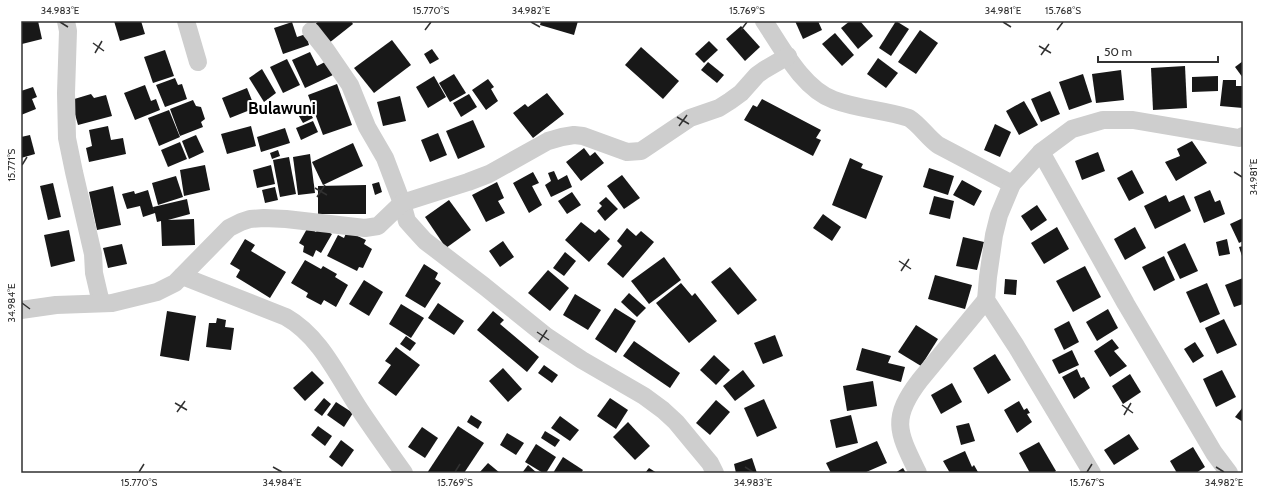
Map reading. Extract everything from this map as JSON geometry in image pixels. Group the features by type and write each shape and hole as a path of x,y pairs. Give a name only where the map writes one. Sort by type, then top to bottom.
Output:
{"street":[{"path":"66,21 68,31 66,93 67,138 93,254 94,273 100,303"},
{"path":"186,21 198,62"},
{"path":"764,21 806,82 821,94 834,101 909,118 916,122 929,138 938,145 1012,184"},
{"path":"311,31 350,85 367,127 385,158 402,203 406,221 425,241 546,336 582,360 644,396 663,410 676,422 710,463 716,473"},
{"path":"21,310 56,305 112,303 157,292 175,283 230,228 246,220 264,218 365,228 378,226 402,203 489,174 548,141 562,136 583,136 626,152 641,150 690,118 719,108 730,101 764,70 788,56"},
{"path":"918,473 900,429 900,417 903,405 920,380 986,300 994,235 999,215 1012,184 1042,152 1072,130 1103,120 1139,120 1242,140"},
{"path":"1042,152 1126,304 1214,453 1229,473"},
{"path":"182,276 286,317 295,322 319,345 360,410 404,473"},
{"path":"986,300 1016,346 1092,473"}],"building":[{"path":"21,21 38,21 42,39 22,44"},
{"path":"114,21 141,21 145,34 120,41"},
{"path":"319,21 351,21 353,24 329,43 314,25"},
{"path":"541,21 578,21 574,35 540,25"},
{"path":"795,21 818,21 822,30 803,39"},
{"path":"850,21 860,21 873,36 858,49 841,28"},
{"path":"896,21 909,29 891,56 879,48"},
{"path":"292,22 297,37 306,34 309,45 283,54 274,28"},
{"path":"741,26 760,47 745,61 726,39"},
{"path":"920,30 938,43 916,74 898,62"},
{"path":"835,33 854,55 842,66 822,44"},
{"path":"392,40 411,65 374,93 354,68"},
{"path":"709,41 718,50 704,63 695,54"},
{"path":"641,47 679,81 663,99 625,65"},
{"path":"432,49 439,59 430,64 424,54"},
{"path":"165,50 174,76 153,83 144,57"},
{"path":"310,52 317,66 327,61 333,75 305,88 292,60"},
{"path":"878,58 898,73 886,88 867,74"},
{"path":"287,59 300,85 283,93 270,67"},
{"path":"1243,61 1243,78 1235,67"},
{"path":"708,62 724,75 717,83 701,70"},
{"path":"1185,66 1187,108 1153,110 1151,68"},
{"path":"262,69 276,93 264,102 249,78"},
{"path":"1121,70 1124,100 1096,103 1092,74"},
{"path":"454,74 466,93 450,102 439,83"},
{"path":"1083,74 1092,102 1069,110 1059,82"},
{"path":"434,76 446,97 428,108 416,87"},
{"path":"1218,76 1218,91 1192,92 1192,77"},
{"path":"175,78 178,85 182,84 187,99 165,107 156,85"},
{"path":"488,79 494,87 491,89 498,101 486,110 472,90"},
{"path":"1223,80 1236,80 1236,86 1243,86 1243,108 1220,106"},
{"path":"337,84 352,125 323,135 308,95"},
{"path":"145,85 151,101 156,99 160,110 135,120 124,93"},
{"path":"33,87 37,97 32,99 36,109 21,115 21,91"},
{"path":"247,88 255,108 230,118 222,98"},
{"path":"1050,91 1060,114 1041,122 1031,99"},
{"path":"547,93 564,114 533,138 513,113 525,104 528,107"},
{"path":"91,94 94,98 106,95 112,116 78,125 71,100"},
{"path":"469,94 477,107 461,117 453,103"},
{"path":"400,96 406,121 383,126 377,102"},
{"path":"762,99 821,130 816,138 821,140 813,156 744,120 753,105 757,107"},
{"path":"193,100 196,106 201,107 205,119 201,122 203,127 180,136 170,109"},
{"path":"1024,101 1038,125 1019,135 1006,111"},
{"path":"306,105 313,118 303,123 296,111"},
{"path":"169,110 180,137 159,146 148,118"},
{"path":"473,120 485,147 458,159 446,131"},
{"path":"313,121 318,132 301,140 296,128"},
{"path":"995,124 1011,132 1000,157 984,150"},
{"path":"108,126 111,140 123,138 126,154 89,162 86,148 92,146 89,130"},
{"path":"251,126 256,146 227,154 221,134"},
{"path":"285,128 290,143 261,152 257,137"},
{"path":"438,133 447,155 430,162 421,140"},
{"path":"30,135 35,154 21,158 21,137"},
{"path":"196,135 204,152 189,159 182,141"},
{"path":"1192,141 1207,163 1176,181 1165,162 1180,156 1177,149"},
{"path":"180,142 187,159 168,167 161,150"},
{"path":"353,143 363,166 323,185 312,162"},
{"path":"584,148 590,156 595,152 604,163 581,181 566,162"},
{"path":"278,150 280,156 272,159 270,153"},
{"path":"1098,152 1105,171 1082,180 1075,161"},
{"path":"310,154 315,193 298,195 293,157"},
{"path":"289,157 296,194 280,197 273,160"},
{"path":"850,158 863,164 861,168 883,176 866,219 832,205"},
{"path":"205,165 210,190 184,196 180,170"},
{"path":"271,165 275,184 257,188 253,170"},
{"path":"929,168 954,176 948,195 923,187"},
{"path":"1132,170 1144,193 1129,201 1117,178"},
{"path":"554,171 558,180 567,175 572,187 551,197 545,185 551,181 548,173"},
{"path":"533,172 539,183 532,186 542,205 529,213 513,183"},
{"path":"622,175 640,198 624,209 607,186"},
{"path":"176,176 183,197 158,205 152,183"},
{"path":"962,180 982,191 974,206 953,195"},
{"path":"379,182 382,192 375,195 372,184"},
{"path":"497,182 504,198 498,201 505,213 486,222 472,195"},
{"path":"53,183 61,217 48,220 40,186"},
{"path":"366,185 366,214 318,214 318,186"},
{"path":"113,186 121,225 97,230 89,192"},
{"path":"275,187 278,200 265,203 262,190"},
{"path":"148,190 154,211 153,207 187,199 190,214 168,220 194,219 195,245 162,246 161,221 157,222 155,213 143,217 140,206 127,209 122,194 134,191 135,194"},
{"path":"1210,190 1215,202 1220,200 1225,214 1204,223 1194,197"},
{"path":"572,192 581,205 567,214 558,201"},
{"path":"1166,195 1169,202 1184,195 1191,211 1155,229 1144,206"},
{"path":"934,196 954,201 950,219 929,214"},
{"path":"606,197 618,209 605,221 597,211 602,206 599,203"},
{"path":"449,200 471,230 446,248 425,217"},
{"path":"1037,205 1047,220 1031,231 1021,216"},
{"path":"823,214 841,227 832,241 813,228"},
{"path":"1243,218 1243,241 1239,243 1230,224"},
{"path":"581,222 595,233 599,229 610,239 589,262 565,240"},
{"path":"308,227 316,232 319,227 332,234 321,253 316,250 313,257 303,252 304,246 299,243"},
{"path":"1057,227 1069,249 1044,264 1031,243"},
{"path":"1135,227 1146,248 1125,260 1114,239"},
{"path":"627,228 636,236 641,231 654,242 623,278 607,264 622,246 617,241"},
{"path":"69,230 75,261 51,267 44,235"},
{"path":"347,231 366,240 364,244 372,249 363,268 359,267 357,271 327,256 338,235 344,238"},
{"path":"963,237 984,242 977,270 956,266"},
{"path":"245,239 255,245 251,251 286,272 270,298 236,277 240,270 230,264"},
{"path":"1227,239 1230,254 1219,256 1216,242"},
{"path":"503,241 514,257 500,267 489,251"},
{"path":"1185,243 1198,271 1180,279 1167,252"},
{"path":"122,244 127,264 108,268 103,248"},
{"path":"1243,246 1243,259 1239,247"},
{"path":"565,252 576,261 564,276 553,268"},
{"path":"1164,256 1175,280 1154,291 1142,267"},
{"path":"664,257 681,280 649,304 631,281"},
{"path":"305,260 321,269 323,266 337,274 335,277 348,285 336,307 324,300 321,305 306,297 308,293 291,283"},
{"path":"424,264 438,273 435,279 441,283 425,308 405,296"},
{"path":"1085,266 1101,297 1073,312 1056,281"},
{"path":"730,267 757,300 738,315 711,282"},
{"path":"548,270 569,288 550,311 528,293"},
{"path":"935,275 972,285 965,309 928,299"},
{"path":"1243,278 1243,304 1234,307 1225,285"},
{"path":"1005,279 1017,280 1016,295 1004,294"},
{"path":"364,280 383,292 369,316 349,304"},
{"path":"681,283 692,296 695,293 717,321 689,343 656,303"},
{"path":"1207,283 1220,314 1200,323 1186,292"},
{"path":"629,293 646,308 637,317 621,302"},
{"path":"575,294 601,310 588,330 563,315"},
{"path":"438,303 464,321 454,335 428,318"},
{"path":"401,304 424,318 411,338 389,324"},
{"path":"615,308 636,321 616,353 595,339"},
{"path":"1108,309 1118,328 1097,341 1086,322"},
{"path":"167,311 196,316 189,361 160,356"},
{"path":"493,311 504,320 500,324 539,357 527,372 477,330"},
{"path":"217,318 226,320 225,327 234,328 231,350 206,347 209,323 216,323"},
{"path":"1224,319 1237,345 1217,354 1205,328"},
{"path":"1069,321 1079,342 1064,350 1054,329"},
{"path":"916,325 938,339 921,366 898,352"},
{"path":"775,335 783,356 763,364 754,343"},
{"path":"406,336 416,343 410,351 400,344"},
{"path":"1112,339 1119,348 1114,351 1127,366 1110,377 1094,351"},
{"path":"634,341 680,373 670,388 623,356"},
{"path":"1195,342 1204,356 1193,363 1184,349"},
{"path":"396,347 420,365 396,396 378,383 391,365 385,361"},
{"path":"862,348 891,356 888,363 905,367 901,382 856,370"},
{"path":"1072,350 1079,365 1059,374 1052,360"},
{"path":"995,354 1011,380 988,394 973,368"},
{"path":"714,355 730,370 716,385 700,370"},
{"path":"544,365 558,375 552,383 538,373"},
{"path":"503,368 522,389 508,402 489,381"},
{"path":"1077,369 1081,378 1084,377 1090,388 1074,399 1062,377"},
{"path":"743,370 755,386 735,401 723,386"},
{"path":"1222,370 1236,397 1216,407 1203,379"},
{"path":"312,371 324,383 305,401 293,388"},
{"path":"1130,374 1141,392 1123,404 1112,386"},
{"path":"873,381 877,406 847,411 843,386"},
{"path":"952,383 962,402 941,414 931,395"},
{"path":"324,398 331,404 322,416 314,410"},
{"path":"610,398 628,410 616,429 597,416"},
{"path":"764,399 777,428 757,437 744,408"},
{"path":"716,400 730,412 710,435 696,423"},
{"path":"1019,401 1024,410 1027,408 1030,413 1027,414 1032,422 1017,433 1004,410"},
{"path":"336,402 353,413 344,427 327,415"},
{"path":"1243,407 1243,422 1235,417"},
{"path":"471,415 482,422 478,429 467,422"},
{"path":"851,415 858,443 836,448 830,420"},
{"path":"560,416 579,430 570,441 551,428"},
{"path":"628,422 650,446 635,460 613,437"},
{"path":"969,423 975,441 961,445 956,426"},
{"path":"318,426 332,436 325,446 311,435"},
{"path":"458,426 484,443 464,473 427,473"},
{"path":"422,427 438,438 425,458 408,447"},
{"path":"545,431 560,440 555,447 541,438"},
{"path":"507,433 524,443 516,455 500,445"},
{"path":"1129,434 1139,449 1114,465 1104,450"},
{"path":"341,440 354,450 342,467 329,457"},
{"path":"877,441 887,463 864,473 831,473 826,463"},
{"path":"1039,442 1056,471 1053,473 1030,473 1019,453"},
{"path":"536,444 556,457 546,473 543,473 525,462"},
{"path":"1193,447 1205,467 1196,473 1177,473 1170,461"},
{"path":"965,451 972,467 974,465 978,472 950,473 943,461"},
{"path":"563,457 583,470 581,473 553,473"},
{"path":"752,458 757,473 736,473 734,464"},
{"path":"488,463 500,473 479,473"},
{"path":"528,465 537,473 522,473"},
{"path":"649,468 657,473 645,473"},
{"path":"903,468 906,473 895,473"}],"district":[{"name":"Bulawuni","path":"282,108"}]}
